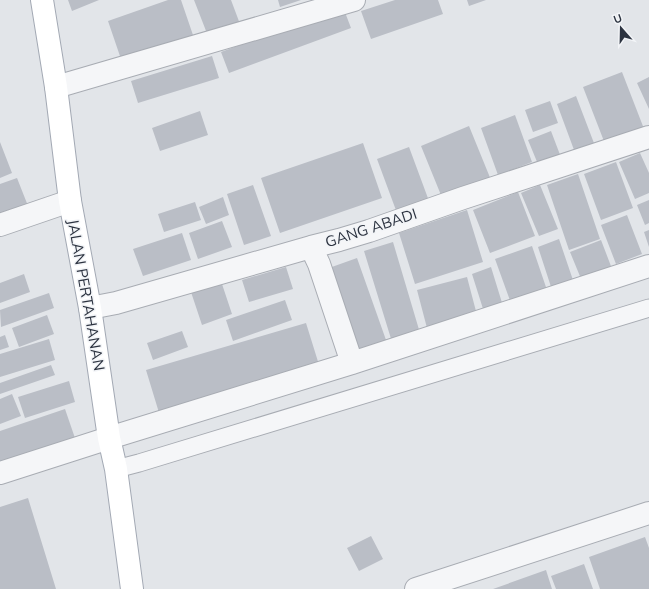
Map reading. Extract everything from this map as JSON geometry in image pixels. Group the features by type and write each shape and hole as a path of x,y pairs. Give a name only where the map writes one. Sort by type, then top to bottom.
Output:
{"main road":[{"name":"JALAN PERTAHANAN","path":"42,0 56,87 70,201 90,308 109,438 116,469 132,589"}],"street":[{"path":"56,87 354,0"},
{"name":"GANG ABADI","path":"90,308 116,303 369,231 470,195 649,137"},
{"path":"0,225 70,201"},
{"path":"311,247 319,264 352,363"},
{"path":"0,473 352,363 649,266"},
{"path":"416,589 649,513"}],"lane":[{"path":"116,469 649,308"}],"building":[{"path":"68,0 99,0 72,11"},
{"path":"168,0 181,0 194,38 122,62 108,21"},
{"path":"194,0 231,0 240,24 208,36"},
{"path":"278,0 301,0 280,7"},
{"path":"395,0 438,0 443,14 371,39 361,11"},
{"path":"467,0 486,0 469,6"},
{"path":"343,7 351,28 229,73 221,52"},
{"path":"212,56 219,78 138,103 131,81"},
{"path":"622,72 646,134 607,149 583,87"},
{"path":"649,77 649,109 637,83"},
{"path":"576,96 597,151 577,158 557,104"},
{"path":"550,101 558,123 533,132 525,110"},
{"path":"200,111 208,135 160,151 152,128"},
{"path":"515,115 532,162 498,175 481,128"},
{"path":"469,126 491,180 443,200 421,146"},
{"path":"551,131 562,160 540,169 528,140"},
{"path":"0,142 12,173 0,178"},
{"path":"363,143 382,198 280,233 261,178"},
{"path":"409,147 429,201 397,213 377,159"},
{"path":"640,153 649,173 649,193 635,199 619,162"},
{"path":"616,162 633,208 601,220 584,174"},
{"path":"578,174 600,239 569,250 547,185"},
{"path":"17,178 30,211 0,222 0,184"},
{"path":"253,185 271,236 244,245 227,194"},
{"path":"540,185 558,229 539,236 521,193"},
{"path":"518,192 535,236 490,253 473,210"},
{"path":"223,197 229,215 206,224 199,207"},
{"path":"649,200 649,223 645,225 637,205"},
{"path":"195,202 201,220 164,232 158,214"},
{"path":"467,210 483,262 415,284 399,233"},
{"path":"627,215 642,254 616,264 601,225"},
{"path":"222,221 232,247 198,259 189,233"},
{"path":"649,230 649,247 644,232"},
{"path":"182,233 191,260 143,276 133,249"},
{"path":"559,239 575,286 553,293 538,247"},
{"path":"601,240 614,274 584,286 570,252"},
{"path":"393,242 420,333 392,342 364,251"},
{"path":"532,246 548,293 512,306 495,259"},
{"path":"357,258 386,340 359,350 329,268"},
{"path":"286,267 293,289 249,302 242,280"},
{"path":"491,267 503,306 484,312 472,274"},
{"path":"24,274 30,292 0,303 0,283"},
{"path":"467,277 477,315 427,328 417,290"},
{"path":"221,281 232,314 202,325 191,292"},
{"path":"49,293 54,308 1,327 0,310"},
{"path":"285,300 292,320 233,341 226,320"},
{"path":"47,315 54,334 19,347 12,328"},
{"path":"306,323 320,368 160,416 146,370"},
{"path":"182,331 188,347 153,360 147,343"},
{"path":"5,335 9,347 0,350 0,337"},
{"path":"49,339 55,360 0,377 0,354"},
{"path":"51,365 55,375 0,394 0,383"},
{"path":"69,381 75,402 25,418 18,397"},
{"path":"12,394 21,416 0,424 0,399"},
{"path":"65,409 76,441 0,467 0,431"},
{"path":"28,498 56,589 0,589 0,507"},
{"path":"371,536 383,559 359,571 347,548"},
{"path":"645,537 649,548 649,589 600,589 589,557"},
{"path":"584,564 593,589 556,589 551,576"},
{"path":"546,570 552,589 493,589"}]}
